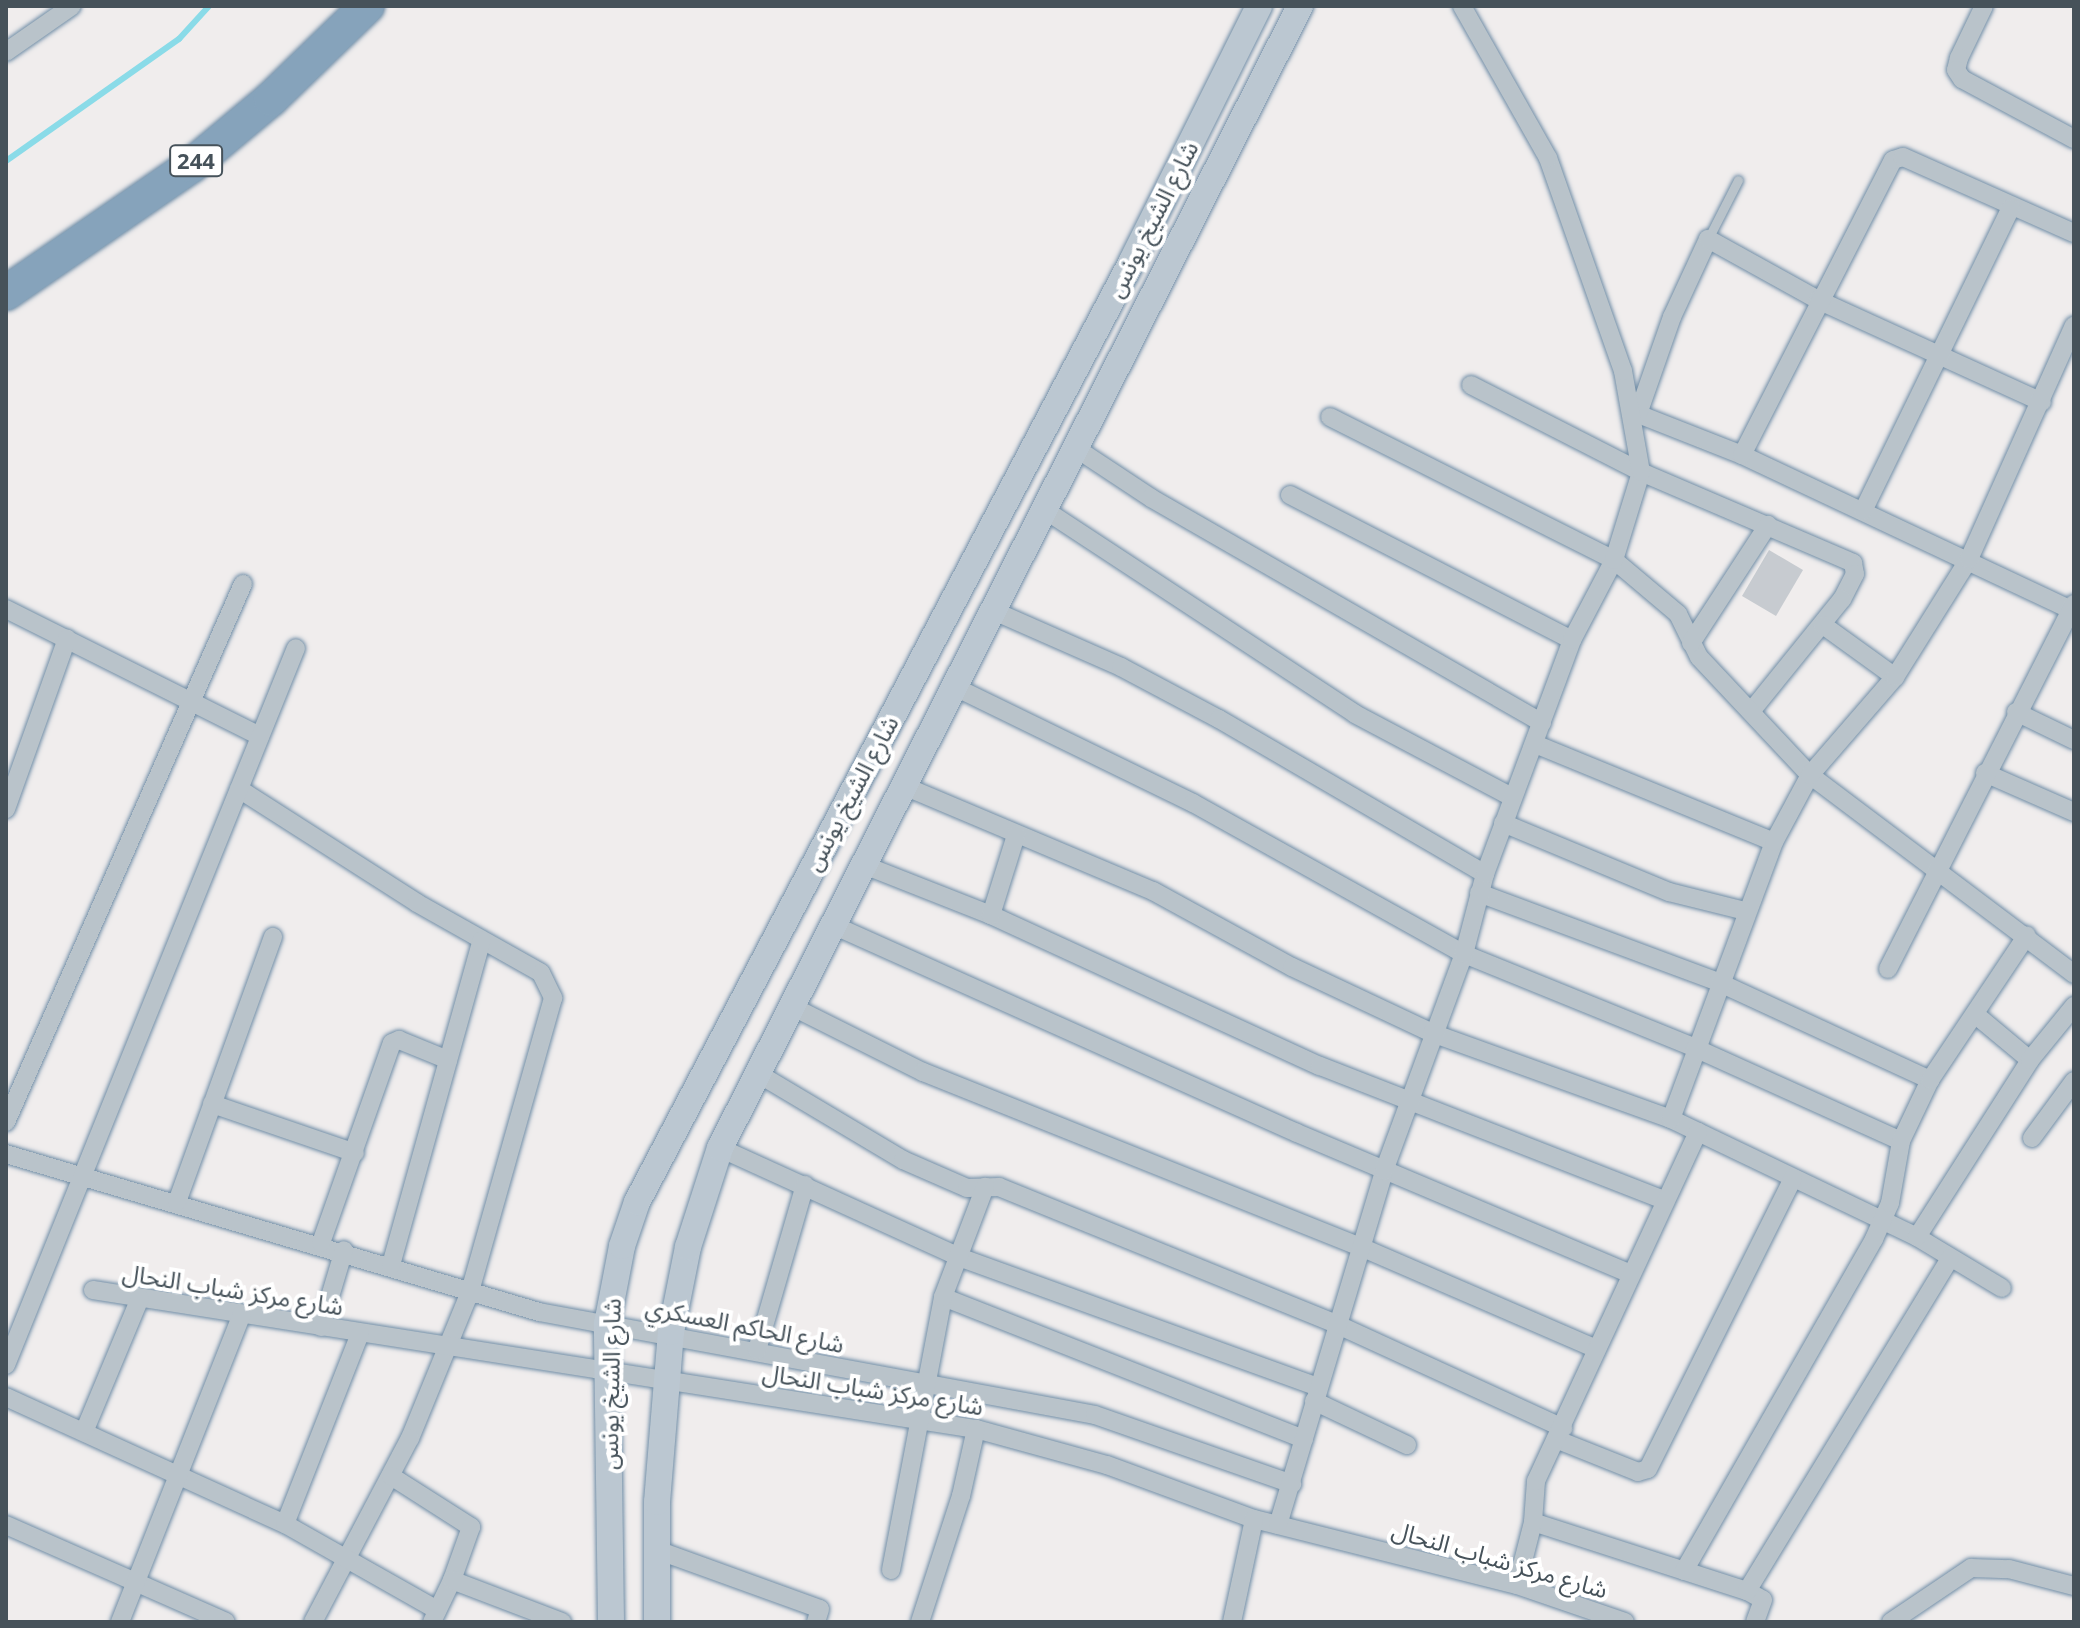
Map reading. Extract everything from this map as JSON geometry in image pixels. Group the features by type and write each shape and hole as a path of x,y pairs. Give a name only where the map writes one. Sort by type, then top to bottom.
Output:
{"highway":[{"name":"244","path":"6,268 189,139 336,6"},
{"name":"244","path":"6,293 94,238 192,165 280,91 367,6"}],"street":[{"path":"6,52 72,6"},
{"name":"شارع الشيخ يونس","path":"611,1622 607,1324 622,1246 657,1160 1027,460 1259,6"},
{"name":"شارع الشيخ يونس","path":"657,1622 665,1382 671,1332 688,1247 720,1148 1300,6"},
{"path":"1278,1525 1384,1171 1432,1033 1464,954 1485,874 1572,640 1614,560 1641,472 1636,413 1607,320 1548,158 1462,6"},
{"path":"1984,6 1959,58 1956,70 1962,79 2074,139"},
{"path":"1742,455 1818,300 1897,157 2074,233"},
{"path":"1863,511 2011,208"},
{"path":"1636,413 1672,317 1708,239 1818,300 2042,402"},
{"path":"1671,1119 1718,982 1774,842 1810,775 1895,677 1969,559 2070,347 2074,325"},
{"path":"1471,385 1641,472 1853,563 1855,574 1823,625 1753,709"},
{"path":"1636,413 1742,455 2073,608 2016,712 1888,969"},
{"path":"1330,417 1614,560 1678,614 1691,643 1810,775 2027,935 2074,974"},
{"path":"1077,449 1151,498 1542,723"},
{"path":"1027,460 1062,479"},
{"path":"1290,495 1572,640"},
{"path":"1045,510 1355,714 1512,797"},
{"path":"1691,643 1768,525"},
{"path":"6,1122 243,584"},
{"path":"6,609 260,736"},
{"path":"994,611 1121,667 1219,719 1485,874"},
{"path":"1823,625 1895,677"},
{"path":"6,809 67,639"},
{"path":"6,1365 296,648"},
{"path":"955,687 1193,803 1464,954 1695,1048 1901,1141"},
{"path":"2016,712 2074,740"},
{"path":"1535,744 1774,842"},
{"path":"1985,773 2074,812"},
{"path":"904,786 1153,891 1292,967 1432,1033 1671,1119 1881,1223 1917,1237 2002,1288"},
{"path":"239,789 482,940 541,973 553,998 470,1292 391,1476 349,1561 313,1622"},
{"path":"1503,823 1669,892 1745,911"},
{"path":"991,915 1016,835"},
{"path":"864,865 991,915 1320,1066 1663,1200"},
{"path":"1479,893 1718,982 1930,1080"},
{"path":"833,925 1384,1171 1630,1274"},
{"path":"1684,1571 1881,1223 1901,1141 1930,1080 2027,935"},
{"path":"177,1202 273,937"},
{"path":"391,1265 482,940"},
{"path":"791,1006 923,1072 1361,1247 1597,1349"},
{"path":"1917,1237 2030,1060 2074,1006"},
{"path":"1976,1015 2030,1060"},
{"path":"321,1243 394,1040 448,1060"},
{"path":"757,1073 903,1160 967,1188 999,1187 1336,1324 1638,1472 1648,1469 1793,1178"},
{"path":"2032,1138 2074,1081"},
{"path":"212,1104 355,1153"},
{"path":"1517,1585 1533,1522 1536,1481 1560,1434 1663,1200 1698,1132"},
{"path":"720,1148 959,1257 1316,1394 1407,1445"},
{"name":"شارع الحاكم العسكري","path":"6,1154 321,1243 470,1292 607,1324 671,1332 1095,1415 1292,1484"},
{"path":"757,1350 805,1185"},
{"path":"891,1570 943,1297 985,1187"},
{"path":"321,1327 344,1250"},
{"path":"1747,1591 1950,1258"},
{"name":"شارع مركز شباب النحال","path":"93,1290 606,1374 976,1429 1107,1465 1254,1519 1517,1585 1625,1622"},
{"path":"943,1297 1304,1439"},
{"path":"84,1432 140,1298"},
{"path":"120,1622 242,1314"},
{"path":"285,1524 360,1334"},
{"path":"6,1397 285,1524 435,1616 471,1527 391,1476"},
{"path":"920,1622 958,1509 976,1429"},
{"path":"1232,1622 1254,1519"},
{"path":"1533,1522 1747,1591 1763,1600 1755,1622"},
{"path":"6,1525 226,1622"},
{"path":"657,1550 820,1609 816,1622"},
{"path":"1891,1622 1960,1573 1983,1566 2074,1586"},
{"path":"452,1580 562,1622"}],"lane":[{"path":"1708,239 1738,180"}],"building":[{"path":"1769,550 1803,570 1776,616 1742,596"}],"waterway":[{"path":"6,161 179,39 209,6"}]}
